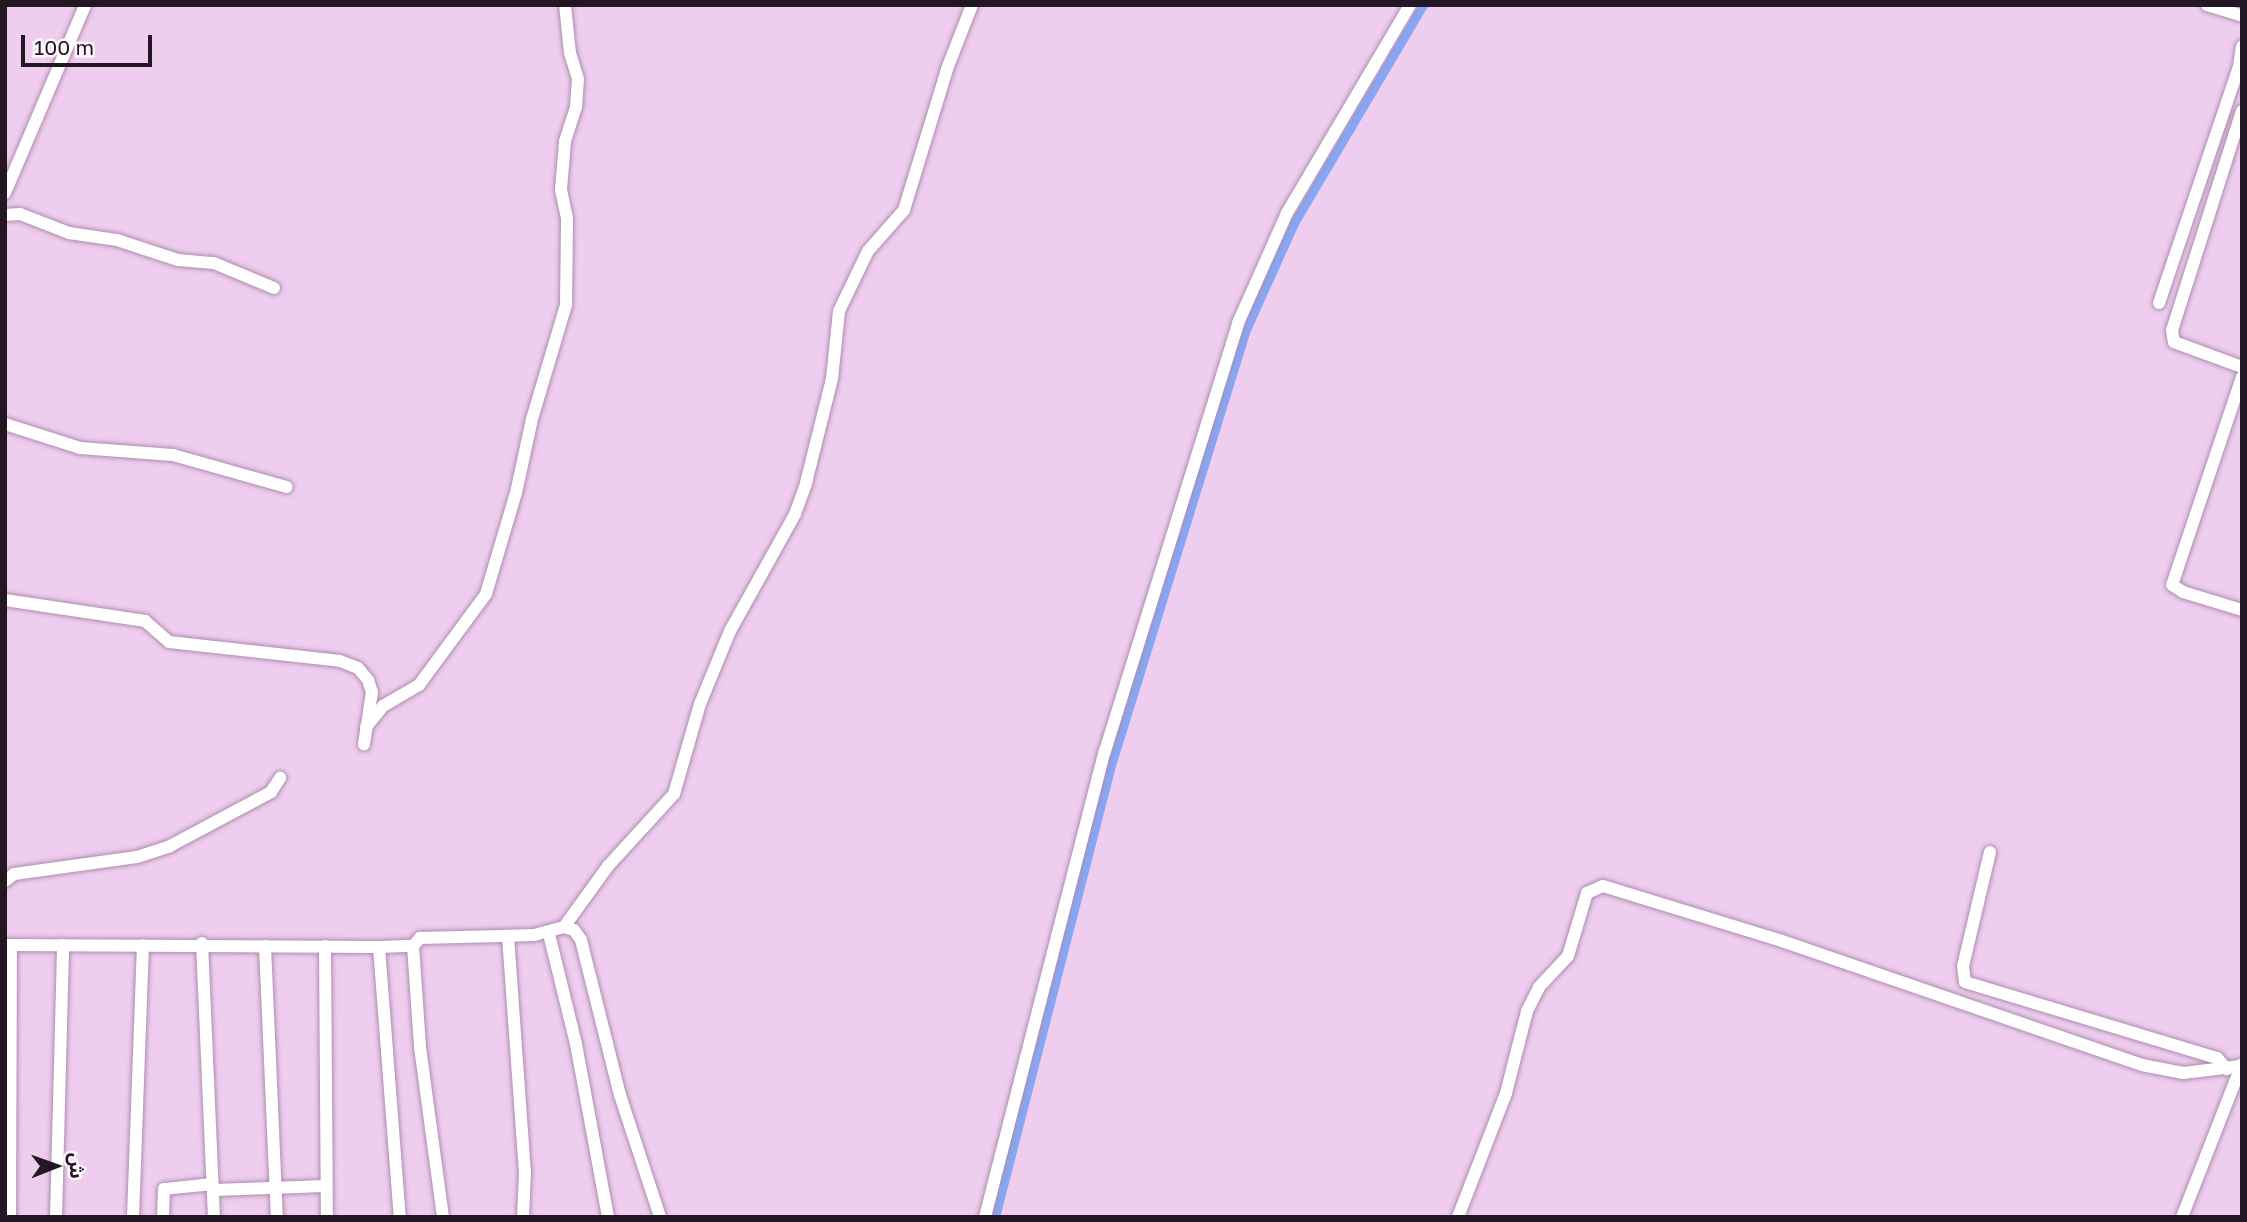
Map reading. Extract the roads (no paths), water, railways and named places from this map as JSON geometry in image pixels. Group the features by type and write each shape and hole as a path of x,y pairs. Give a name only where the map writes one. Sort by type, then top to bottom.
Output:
{"street":[{"path":"5,193 85,5"},
{"path":"366,727 383,706 419,685 480,603 516,493 532,419 566,305 567,218 561,190 565,141 576,107 578,79 570,53 565,5"},
{"path":"443,1217 420,1047 413,946 420,938 550,934 564,927 608,866 674,794 700,704 730,631 799,504 832,379 839,311 868,251 904,210 934,106 972,5"},
{"path":"985,1217 1105,751 1234,335 1287,213 1410,5"},
{"path":"2207,5 2242,16"},
{"path":"2159,303 2231,90 2242,46"},
{"path":"2242,111 2172,330 2174,342 2242,367"},
{"path":"5,215 20,214 69,233 117,240 178,260 226,266 274,288"},
{"path":"2242,377 2172,584 2183,592 2242,610"},
{"path":"5,424 79,448 173,454 287,487"},
{"path":"5,600 36,601 88,615 145,621 169,642 340,661 358,668 368,680 372,692 364,744"},
{"path":"5,881 14,874 137,858 170,846 271,792 280,778"},
{"path":"1990,852 1963,966 1965,982 2217,1058 2227,1069"},
{"path":"1458,1217 1506,1093 1527,1011 1539,987 1568,956 1587,893 1603,886 1780,940 2142,1065 2183,1073 2241,1065"},
{"path":"564,927 574,930 581,940 620,1096 660,1217"},
{"path":"550,934 576,1045 608,1217"},
{"path":"508,936 525,1172 523,1217"},
{"path":"10,1217 8,945 202,943 265,946 413,946"},
{"path":"202,943 214,1217"},
{"path":"56,1217 63,945"},
{"path":"133,1217 143,945"},
{"path":"265,946 277,1217"},
{"path":"325,946 327,1217"},
{"path":"379,947 400,1217"},
{"path":"2182,1217 2241,1065"},
{"path":"163,1217 164,1189 326,1186"}],"waterway":[{"path":"995,1217 1113,759 1245,332 1294,223 1423,5"}]}
